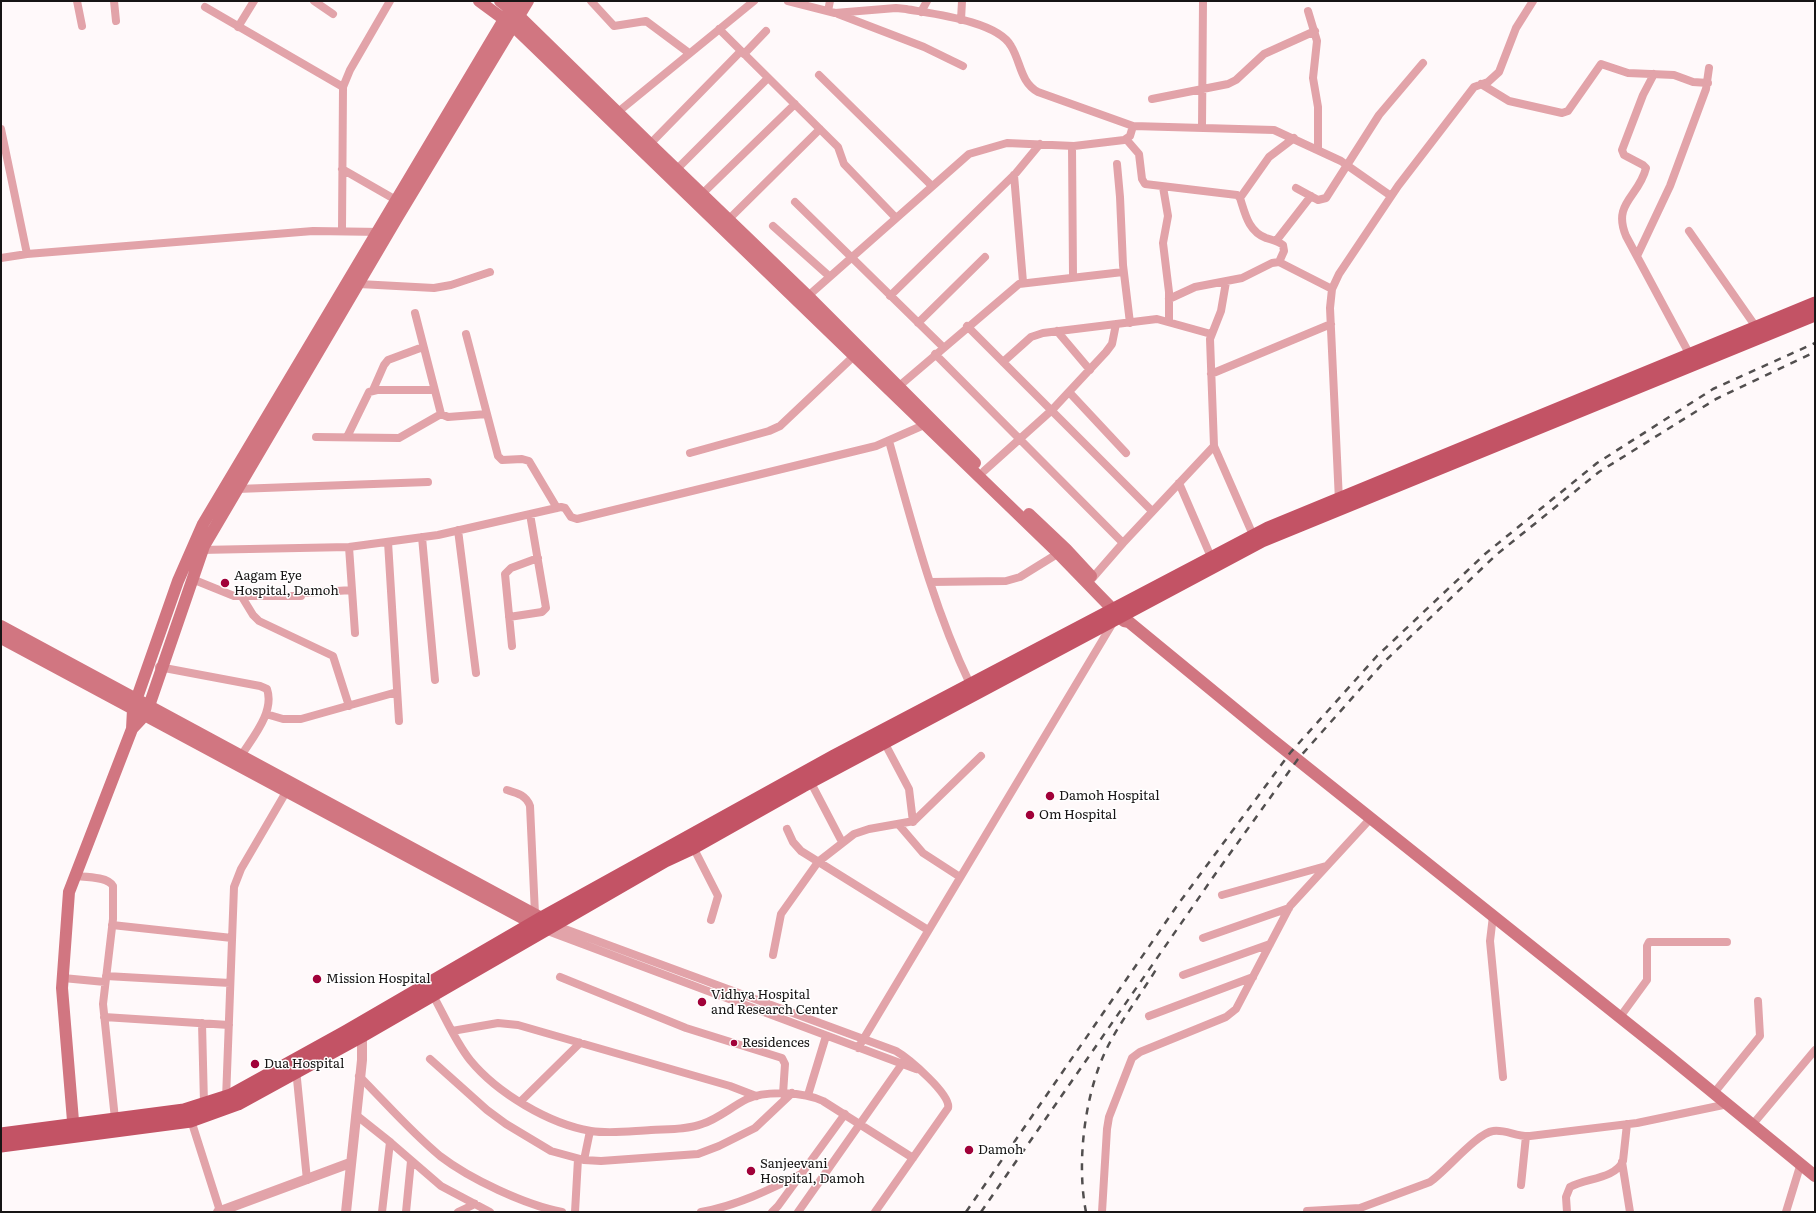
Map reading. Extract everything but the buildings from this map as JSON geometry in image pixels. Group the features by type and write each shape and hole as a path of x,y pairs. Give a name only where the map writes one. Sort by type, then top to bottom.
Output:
{"main road":[{"path":"479,1 512,14 618,112 808,296 984,471 1062,551 1120,615 1268,737 1620,1017 1801,1163 1815,1176"},
{"path":"500,1 924,426 1062,551"},
{"path":"275,415 359,284 396,200 512,14 528,1"},
{"path":"74,1130 62,988 69,892 132,729 135,704 178,581 512,14"},
{"path":"1692,360 1756,327 1815,303"},
{"path":"1120,615 1212,557 1274,525 1339,503 1692,360 1815,316"},
{"path":"190,1114 204,1104 248,1099 295,1067 429,990 541,922 665,861 690,843 965,691 1120,615 1262,541 1339,503"},
{"path":"132,729 147,710 192,579 197,550"},
{"path":"1,626 135,704"},
{"path":"1,638 147,710 541,922"},
{"path":"199,739 241,756 288,787"},
{"path":"1,1134 74,1130 135,1122 190,1114 227,1102"},
{"path":"1,1146 74,1130 115,1118 135,1122"}],"street":[{"path":"77,1 82,26"},
{"path":"114,1 116,21"},
{"path":"238,27 254,1"},
{"path":"314,1 333,14"},
{"path":"342,230 343,87 350,70 390,1"},
{"path":"591,1 614,26 646,21 690,53"},
{"path":"618,112 754,1"},
{"path":"788,1 831,12 924,47 964,66"},
{"path":"830,1 831,12"},
{"path":"921,12 927,1"},
{"path":"961,20 962,1"},
{"path":"1202,127 1203,1"},
{"path":"1339,503 1331,324 1332,289 1338,274 1391,196 1474,87 1494,77 1499,72 1516,28 1533,1"},
{"path":"205,7 343,87"},
{"path":"831,12 896,8 961,20 992,29 1003,36 1011,45 1024,80 1033,89 1133,126 1260,128 1274,130 1294,138 1348,166 1391,196"},
{"path":"1308,11 1317,41 1313,78 1318,107 1318,150"},
{"path":"719,29 840,150 844,164 896,218"},
{"path":"650,144 742,52 766,31"},
{"path":"1152,99 1202,90 1232,82 1270,50 1315,31"},
{"path":"1296,188 1318,200 1326,198 1348,166 1379,115 1423,63"},
{"path":"1481,84 1509,101 1562,113 1568,111 1601,64 1628,73 1674,75 1693,82 1708,83"},
{"path":"1637,256 1670,186 1708,83 1709,68"},
{"path":"1654,74 1643,95 1622,150 1624,155 1643,164 1646,168 1621,216 1624,231 1692,360"},
{"path":"819,75 932,186"},
{"path":"677,169 768,78"},
{"path":"702,194 795,104"},
{"path":"808,296 969,154 1008,143 1072,146 1126,139 1130,136 1133,126"},
{"path":"1,129 27,254"},
{"path":"729,219 820,129"},
{"path":"1240,198 1269,157 1294,138"},
{"path":"1126,139 1139,154 1143,182 1148,185 1234,194 1240,198 1246,219 1255,231 1265,238 1281,243 1284,248 1280,262"},
{"path":"890,296 1014,175 1040,144"},
{"path":"1072,146 1073,276"},
{"path":"1117,164 1123,272 1130,323"},
{"path":"342,169 396,200"},
{"path":"1014,175 1023,282"},
{"path":"1163,187 1168,210 1163,244 1169,299 1169,322"},
{"path":"1276,241 1310,196"},
{"path":"795,202 850,258 943,347"},
{"path":"773,226 829,276"},
{"path":"1,258 27,254 313,230 383,232"},
{"path":"1689,231 1756,327"},
{"path":"918,323 985,257"},
{"path":"1169,299 1195,287 1242,278 1272,263 1280,262 1332,289"},
{"path":"359,284 434,288 490,272"},
{"path":"898,387 967,326 1014,287 1023,282 1123,272"},
{"path":"1226,282 1220,316 1211,334 1214,446 1253,535"},
{"path":"415,313 433,390 441,414 448,417 487,414"},
{"path":"1003,362 1031,337 1057,331 1153,319 1211,334"},
{"path":"984,471 1052,410 1090,370 1109,348 1116,324"},
{"path":"1211,374 1331,324"},
{"path":"967,326 1152,511"},
{"path":"1057,331 1090,370"},
{"path":"466,334 500,459 529,461 557,508"},
{"path":"347,437 367,395 373,390 384,365 388,360 423,347"},
{"path":"935,354 1123,543"},
{"path":"690,453 769,431 780,426 854,356"},
{"path":"373,390 433,390"},
{"path":"1069,392 1126,453"},
{"path":"316,437 402,437 441,414"},
{"path":"197,550 349,547 422,537 564,507 571,517 577,519 889,441 924,426"},
{"path":"889,441 920,549 965,691"},
{"path":"1090,581 1152,511 1214,446"},
{"path":"233,486 428,482"},
{"path":"1178,483 1212,557"},
{"path":"509,617 542,612 546,608 530,514"},
{"path":"458,530 476,673"},
{"path":"422,537 435,680"},
{"path":"388,542 399,721"},
{"path":"349,547 354,633"},
{"path":"931,582 1006,581 1020,577 1062,551"},
{"path":"512,646 505,574 511,568 538,558"},
{"path":"192,579 229,595 242,597 303,595 352,590"},
{"path":"242,597 253,616 259,622 333,656 349,706"},
{"path":"858,1048 960,877 1120,615"},
{"path":"148,666 264,687 268,694 266,714 241,756"},
{"path":"266,714 295,720 397,692"},
{"path":"882,738 909,789 913,822"},
{"path":"773,956 781,914 818,862 842,842 861,831 913,822 919,818 981,756"},
{"path":"807,777 842,842"},
{"path":"227,1102 232,938 234,895 237,877 288,787"},
{"path":"507,790 522,795 529,801 541,922"},
{"path":"1102,1212 1106,1129 1109,1117 1132,1058 1140,1052 1231,1014 1239,1004 1289,908 1371,818"},
{"path":"899,825 923,853 960,877"},
{"path":"787,829 796,847 928,930"},
{"path":"690,843 718,896 711,920"},
{"path":"1222,895 1327,866"},
{"path":"74,876 106,880 112,883 114,904 105,979 104,1017 115,1118"},
{"path":"1203,938 1289,908"},
{"path":"1493,916 1490,941 1503,1077"},
{"path":"541,922 896,1052 921,1071 947,1099 949,1105 875,1212"},
{"path":"541,922 667,976 921,1071"},
{"path":"112,925 232,938"},
{"path":"1620,1017 1647,980 1647,946 1649,942 1726,942"},
{"path":"1183,975 1270,944"},
{"path":"667,976 670,968"},
{"path":"560,977 686,1028 782,1058 785,1064 783,1094"},
{"path":"1150,1016 1253,977"},
{"path":"63,978 230,984"},
{"path":"715,994 718,986"},
{"path":"429,990 470,1060 520,1102 556,1120 590,1131 611,1133 692,1127 711,1120 756,1096 792,1093 808,1095 823,1100 913,1158"},
{"path":"1714,1093 1760,1036 1758,1001"},
{"path":"762,1012 765,1003"},
{"path":"104,1017 229,1025"},
{"path":"202,1023 204,1104"},
{"path":"452,1031 504,1023 518,1025 730,1086 756,1096"},
{"path":"346,1212 359,1076 362,1060 359,1031"},
{"path":"808,1095 826,1036"},
{"path":"520,1102 580,1043"},
{"path":"1753,1124 1815,1050"},
{"path":"430,1059 487,1110 506,1124 551,1151 581,1160 601,1161 698,1154 736,1139 755,1128 792,1093"},
{"path":"798,1212 859,1123 902,1064"},
{"path":"295,1067 307,1180"},
{"path":"359,1076 428,1145 452,1164 503,1192 562,1212"},
{"path":"1307,1211 1360,1208 1430,1182 1439,1176 1480,1137 1490,1131 1500,1131 1526,1136 1627,1124 1728,1104"},
{"path":"190,1114 219,1212 350,1163"},
{"path":"772,1212 802,1174 845,1114"},
{"path":"356,1116 390,1142 441,1186 487,1211"},
{"path":"1627,1124 1622,1162 1630,1212"},
{"path":"575,1212 581,1160 590,1131"},
{"path":"1521,1185 1526,1136"},
{"path":"382,1212 390,1142"},
{"path":"406,1212 411,1161"},
{"path":"1567,1212 1566,1197 1570,1187 1612,1172 1622,1162"},
{"path":"1786,1212 1801,1163"},
{"path":"701,1212 713,1210 751,1197 802,1174"},
{"path":"458,1212 475,1204"}],"railway":[{"path":"966,1212 1179,903 1290,753 1377,656 1485,554 1597,463 1713,389 1815,343"},
{"path":"981,1212 1216,873 1298,759 1384,662 1496,555 1599,472 1716,399 1815,352"},
{"path":"1086,1212 1083,1192 1083,1149 1088,1105 1093,1084 1100,1064 1113,1036 1157,968"}],"place":[{"name":"Aagam Eye Hospital, Damoh","path":"225,583"},
{"name":"Damoh Hospital","path":"1050,796"},
{"name":"Om Hospital","path":"1030,815"},
{"name":"Mission Hospital","path":"317,979"},
{"name":"Vidhya Hospital and Research Center","path":"702,1002"},
{"name":"Residences","path":"734,1043"},
{"name":"Dua Hospital","path":"255,1064"},
{"name":"Damoh","path":"969,1150"},
{"name":"Sanjeevani Hospital, Damoh","path":"751,1171"}]}
